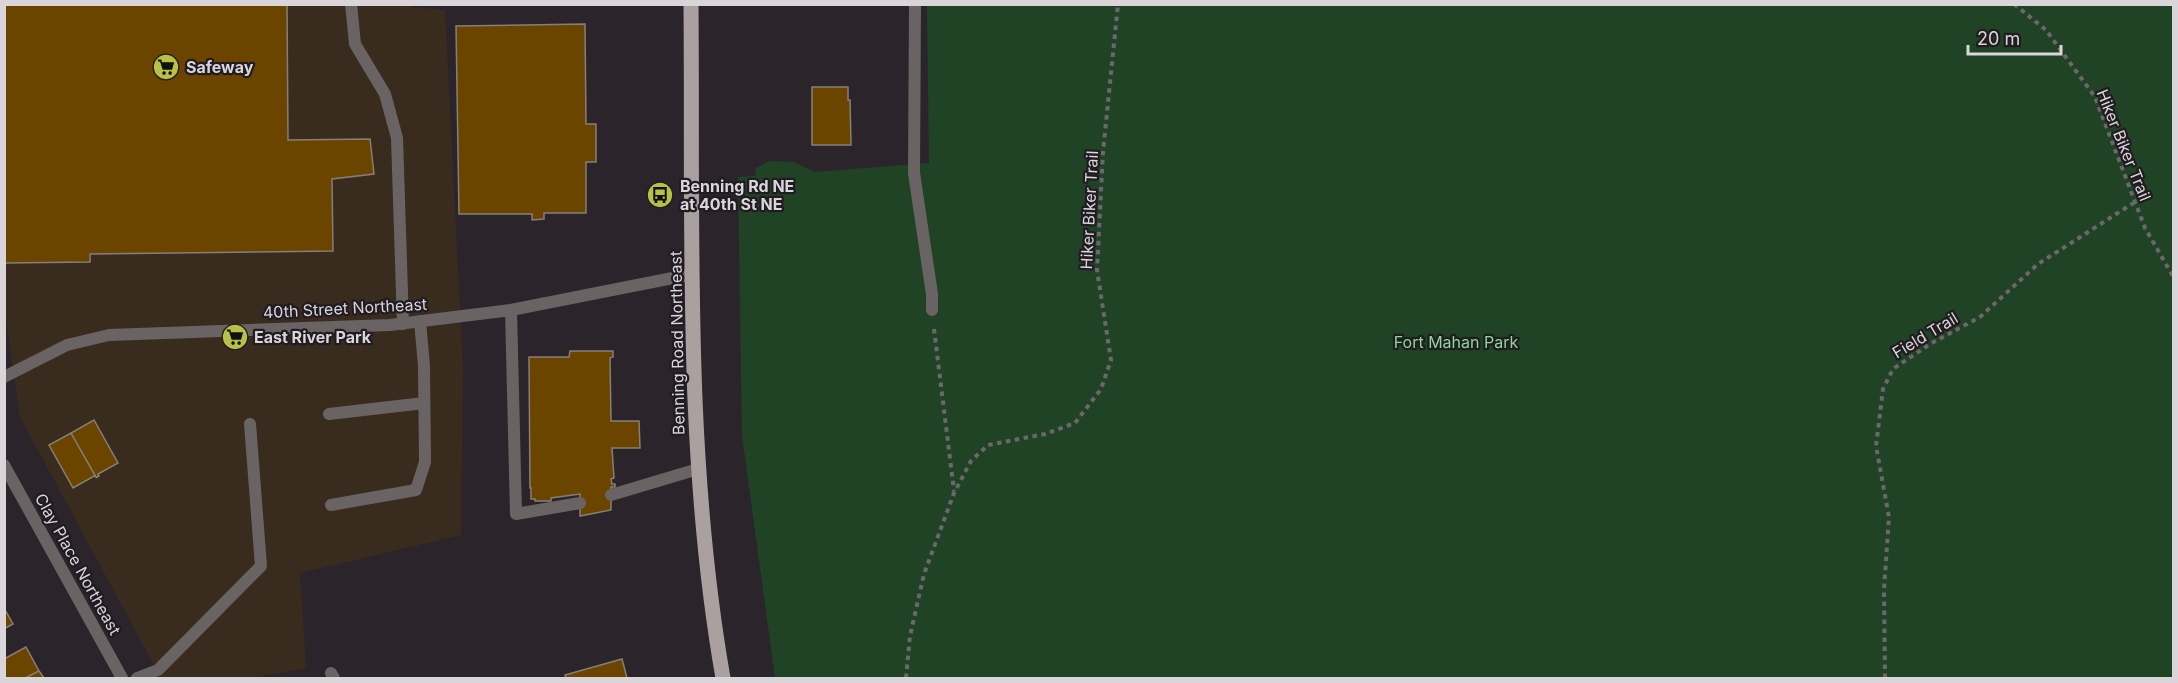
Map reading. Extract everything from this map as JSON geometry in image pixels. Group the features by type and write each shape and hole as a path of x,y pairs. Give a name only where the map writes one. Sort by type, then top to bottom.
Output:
{"main road":[{"name":"Benning Road Northeast","path":"691,4 692,342 698,469 705,550 723,678"}],"street":[{"path":"351,4 355,44 385,93 398,138 403,324"},
{"path":"915,4 914,173 932,294 932,310"},
{"name":"40th Street Northeast","path":"4,377 67,345 109,335 403,324 512,310 693,274"},
{"path":"512,310 516,514 580,502"},
{"path":"331,505 416,490 425,462 420,321"},
{"path":"329,414 424,404"},
{"path":"136,678 158,670 261,566 250,424"},
{"name":"Clay Place Northeast","path":"4,465 122,678"},
{"path":"611,495 698,469"}],"path":[{"name":"Hiker Biker Trail","path":"906,678 910,636 924,574 954,493 971,461 988,445 1045,434 1075,423 1101,389 1111,360 1097,270 1103,152 1118,4"},
{"name":"Hiker Biker Trail","path":"2014,4 2046,30 2095,97 2145,228 2174,278"},
{"name":"Field Trail","path":"1885,678 1884,589 1889,517 1876,446 1883,389 1893,369 1930,344 1980,317 2038,264 2135,202"},
{"path":"932,310 954,493"}],"shaded area":[{"name":"East River Park","path":"410,4 411,7 445,10 463,369 461,535 300,573 306,668 252,678 161,678 20,417 4,305 4,5"}],"green space":[{"name":"Fort Mahan Park","path":"927,5 2173,5 2173,678 775,678 742,435 738,177 755,176 756,168 769,161 794,162 815,172 929,163"}],"building":[{"path":"4,4 287,4 288,140 370,139 374,174 332,179 333,251 90,254 90,262 5,263"},
{"path":"585,24 586,124 596,124 596,162 586,162 586,213 544,213 544,219 532,220 532,214 459,214 456,26"},
{"path":"812,87 848,87 851,145 812,145"},
{"path":"570,351 613,351 613,357 610,358 611,421 639,421 640,448 612,448 614,478 611,479 615,487 611,487 611,510 580,516 580,494 551,498 551,501 535,501 531,499 530,488 529,357 569,357"},
{"path":"94,420 118,463 96,477 71,433"},
{"path":"71,433 96,477 73,488 49,445"},
{"path":"4,608 13,624 4,629"},
{"path":"26,647 39,671 25,678 4,678 4,659"},
{"path":"622,659 627,678 566,678 565,675"},
{"path":"39,671 44,678 25,678"}],"place":[{"name":"Safeway","path":"166,67"},
{"name":"Benning Rd NE at 40th St NE","path":"660,195"},
{"name":"East River Park","path":"235,337"}]}
